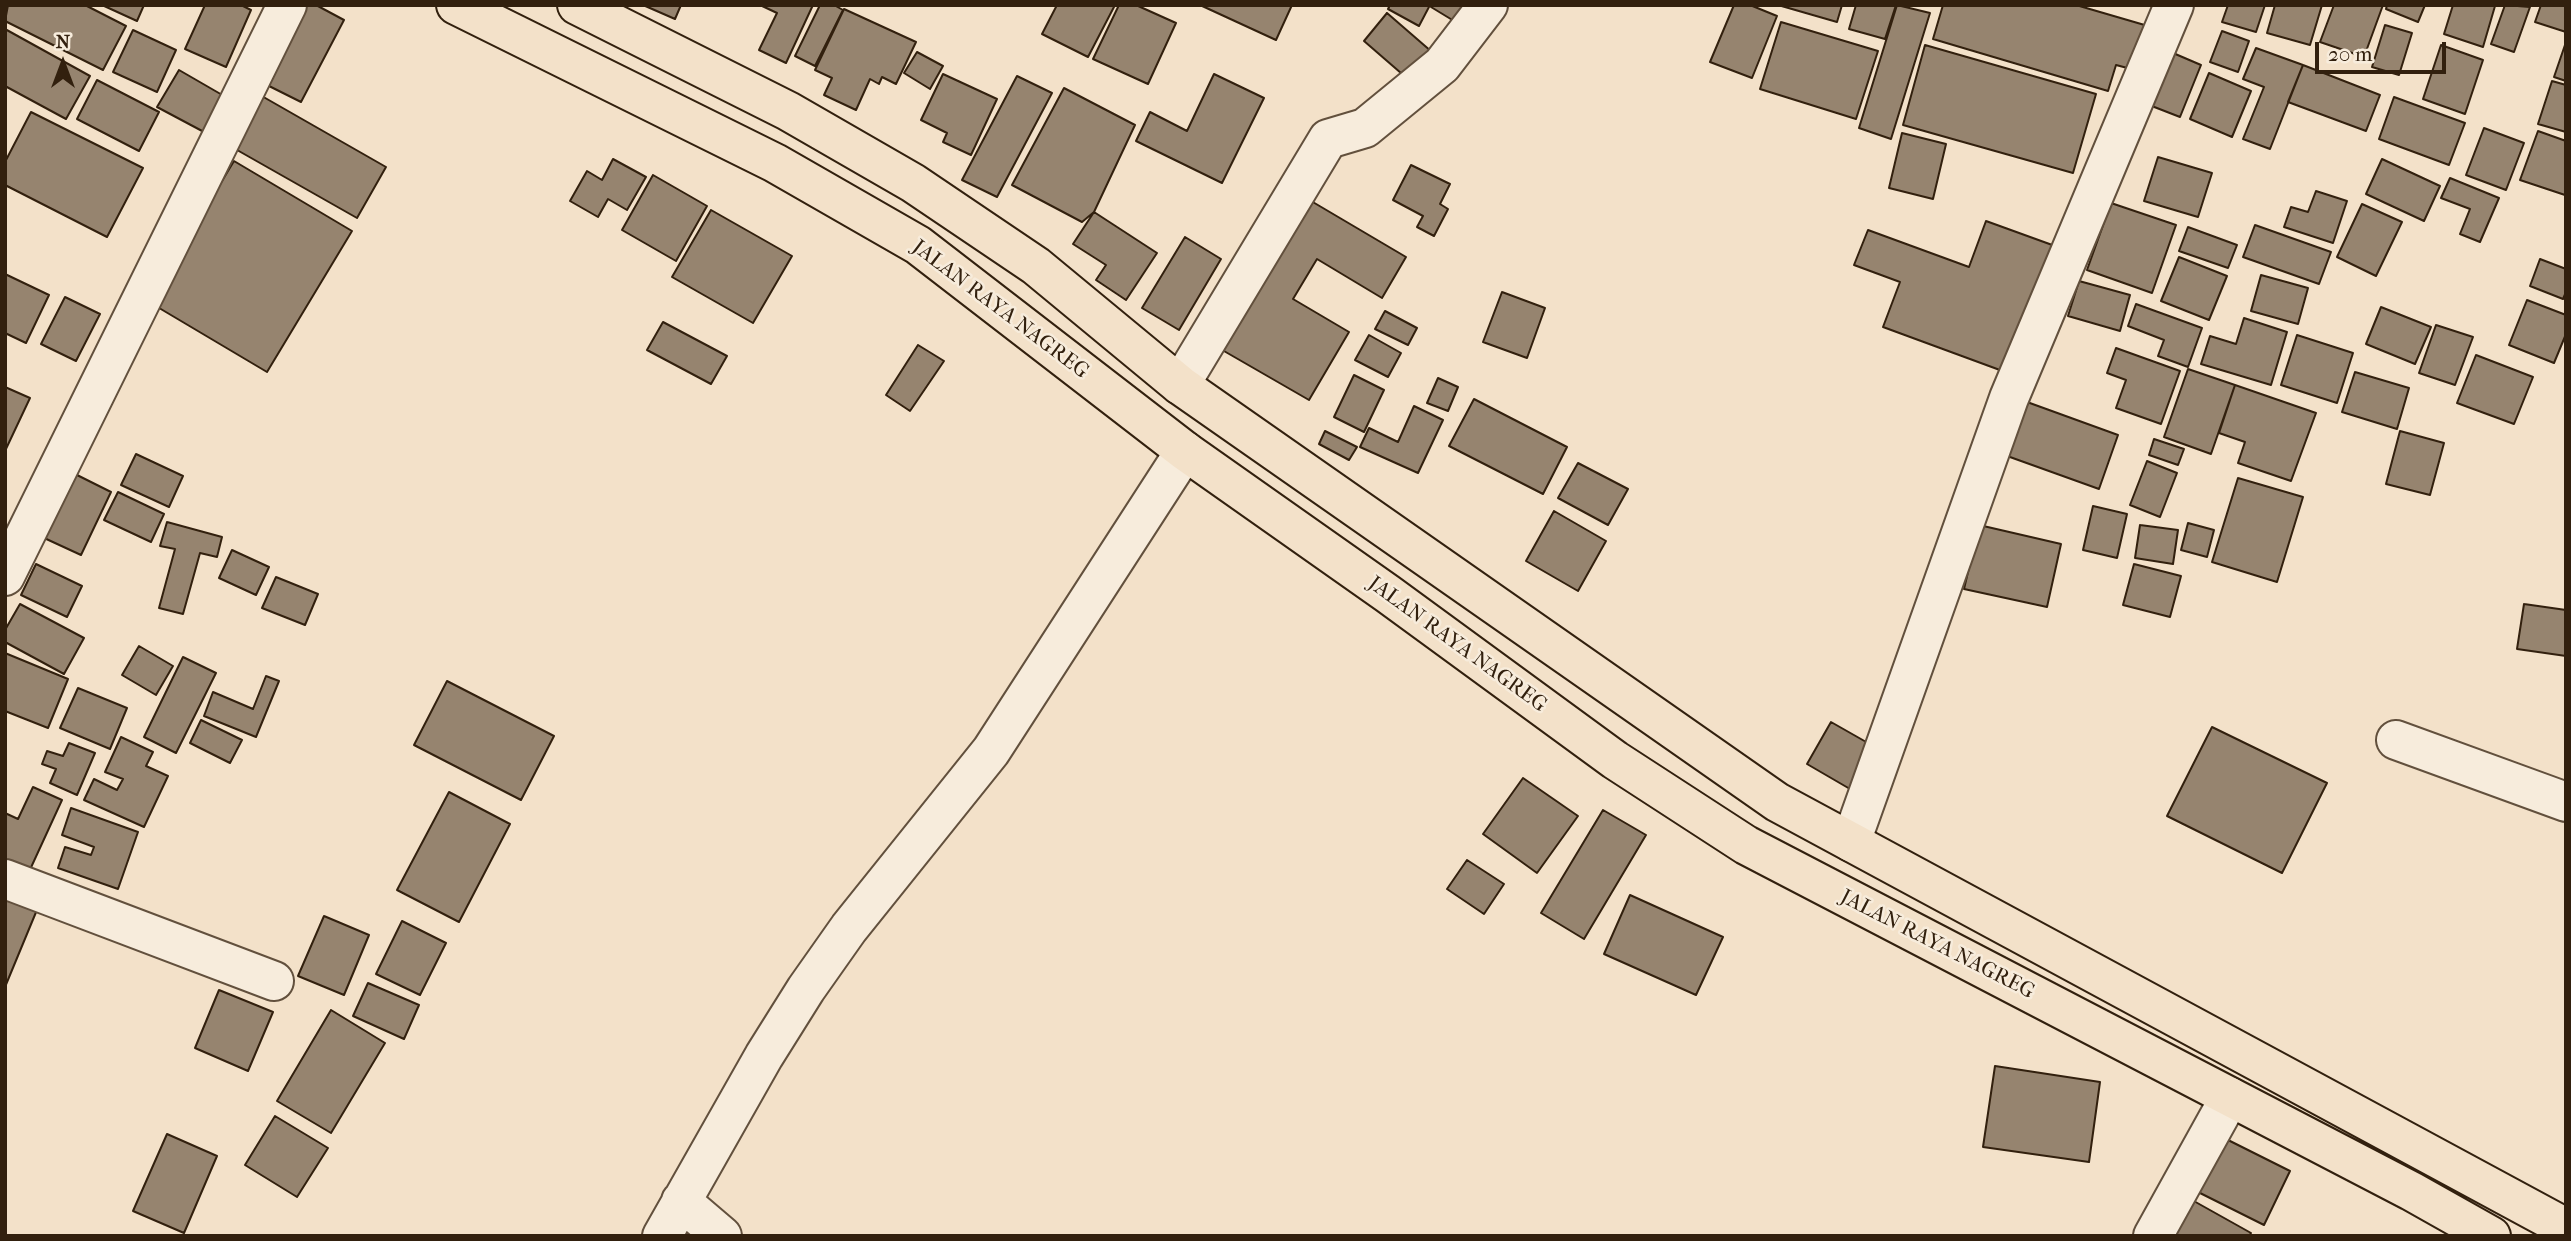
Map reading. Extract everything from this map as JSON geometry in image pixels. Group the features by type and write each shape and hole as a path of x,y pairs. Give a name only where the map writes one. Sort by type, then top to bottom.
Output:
{"highway":[{"name":"JALAN RAYA NAGREG","path":"456,5 775,163 918,245 1185,451 1388,594 1615,760 1746,845 2411,1191 2491,1236"},
{"path":"577,5 788,111 913,183 1036,266 1180,385 1777,802 2566,1228"}],"street":[{"path":"5,576 287,5"},
{"path":"1180,385 1328,138 1365,128 1443,65 1488,5"},
{"path":"1851,842 2009,397 2174,5"},
{"path":"662,1236 764,1056 806,989 849,928 991,751 1185,451"},
{"path":"2396,740 2566,802"},
{"path":"5,879 274,981"},
{"path":"2153,1236 2230,1097"},
{"path":"681,1201 722,1236"}],"building":[{"path":"8,5 85,5 126,26 103,70 5,21"},
{"path":"102,5 144,5 137,21"},
{"path":"205,5 241,5 251,10 226,67 185,49"},
{"path":"304,5 316,5 344,20 301,102 263,83"},
{"path":"643,5 681,5 675,19"},
{"path":"760,5 813,5 786,63 759,50 777,13"},
{"path":"820,5 834,5 843,10 815,66 795,56"},
{"path":"1057,5 1115,5 1088,57 1042,34"},
{"path":"1119,5 1136,5 1176,23 1148,84 1093,59"},
{"path":"1200,5 1292,5 1276,40"},
{"path":"1390,5 1430,5 1419,26 1388,9"},
{"path":"1463,5 1454,21 1431,7"},
{"path":"1734,5 1750,5 1777,16 1752,78 1710,62"},
{"path":"1778,5 1842,5 1837,22"},
{"path":"1856,5 1896,5 1885,39 1849,29"},
{"path":"1897,5 1930,13 1891,139 1859,128"},
{"path":"1943,5 2076,5 2148,26 2135,70 2116,65 2108,91 1933,39"},
{"path":"2228,5 2265,5 2256,32 2222,22"},
{"path":"2275,5 2322,5 2310,45 2267,33"},
{"path":"2334,5 2383,5 2364,57 2320,42"},
{"path":"2387,5 2425,5 2418,22 2386,9"},
{"path":"2453,5 2495,6 2483,47 2444,34"},
{"path":"2505,5 2530,7 2514,52 2491,44"},
{"path":"2541,5 2566,5 2566,32 2535,22"},
{"path":"844,9 916,42 896,84 882,77 879,84 870,79 856,110 824,95 832,78 815,70"},
{"path":"1387,13 1432,52 1409,80 1364,41"},
{"path":"1781,22 1878,51 1856,119 1760,89"},
{"path":"2385,25 2412,33 2399,75 2372,67"},
{"path":"5,29 90,76 66,119 5,86"},
{"path":"133,30 176,50 157,92 113,72"},
{"path":"2222,31 2249,41 2238,72 2210,62"},
{"path":"2566,42 2566,81 2554,77"},
{"path":"1925,45 2096,94 2073,173 1903,125"},
{"path":"2441,45 2483,60 2465,114 2423,99"},
{"path":"2256,48 2303,65 2270,149 2243,139 2264,87 2243,79"},
{"path":"2166,50 2201,65 2180,117 2144,103"},
{"path":"917,52 943,66 930,89 904,73"},
{"path":"2303,65 2380,95 2366,131 2288,102"},
{"path":"179,70 224,96 204,132 157,107"},
{"path":"2209,73 2251,91 2232,137 2190,119"},
{"path":"943,74 997,99 971,155 943,142 947,133 921,120"},
{"path":"1214,74 1264,98 1222,183 1136,141 1150,112 1187,131"},
{"path":"1017,76 1052,93 997,197 962,180"},
{"path":"97,80 159,112 139,151 77,119"},
{"path":"2552,81 2566,85 2566,132 2538,124"},
{"path":"1064,88 1135,125 1094,212 1082,222 1012,185"},
{"path":"260,95 386,167 357,218 230,146"},
{"path":"2394,97 2465,123 2449,165 2379,139"},
{"path":"31,112 143,168 107,237 5,185 5,162"},
{"path":"2484,128 2524,143 2506,190 2466,175"},
{"path":"2538,131 2566,141 2565,195 2520,180"},
{"path":"1902,133 1946,144 1933,199 1889,188"},
{"path":"2158,157 2212,173 2198,217 2144,201"},
{"path":"613,159 646,177 627,210 608,199 598,217 570,201 587,171 602,180"},
{"path":"2382,159 2440,186 2424,221 2366,194"},
{"path":"234,161 352,231 267,372 149,302"},
{"path":"1411,165 1450,184 1440,204 1448,209 1434,236 1417,227 1423,216 1393,200"},
{"path":"653,175 707,206 676,261 622,230"},
{"path":"2450,178 2499,198 2480,242 2460,234 2470,209 2441,198"},
{"path":"2316,191 2347,201 2333,243 2284,227 2291,207 2308,212"},
{"path":"1306,198 1406,257 1382,298 1317,259 1293,299 1349,332 1309,400 1217,347"},
{"path":"2111,203 2176,225 2152,293 2087,270"},
{"path":"2362,204 2402,222 2376,276 2337,257"},
{"path":"711,210 792,256 753,323 672,277"},
{"path":"1094,212 1157,253 1126,300 1096,280 1106,265 1073,244"},
{"path":"1986,221 2055,246 2008,373 1883,327 1900,282 1854,265 1868,230 1969,267"},
{"path":"2255,225 2331,252 2319,284 2243,257"},
{"path":"2188,227 2237,245 2228,268 2179,251"},
{"path":"1185,237 1221,259 1179,330 1142,308"},
{"path":"2179,257 2227,276 2209,320 2161,301"},
{"path":"2540,259 2566,269 2566,292 2563,299 2530,286"},
{"path":"5,274 49,295 26,343 5,333"},
{"path":"2261,275 2308,288 2298,324 2251,311"},
{"path":"2079,281 2130,295 2120,331 2068,316"},
{"path":"1502,292 1545,308 1527,358 1483,342"},
{"path":"65,297 100,314 76,361 41,344"},
{"path":"2527,300 2566,315 2566,334 2554,363 2509,345"},
{"path":"2136,304 2202,328 2188,367 2158,356 2164,340 2128,326"},
{"path":"2381,307 2431,327 2415,364 2366,344"},
{"path":"1385,311 1417,328 1408,345 1375,329"},
{"path":"2244,318 2287,332 2271,385 2201,364 2210,336 2236,344"},
{"path":"663,322 727,356 711,384 647,350"},
{"path":"2436,325 2473,337 2455,385 2419,373"},
{"path":"1369,335 1401,353 1388,377 1355,360"},
{"path":"2297,335 2353,353 2337,403 2281,385"},
{"path":"918,345 944,361 910,411 886,395"},
{"path":"2116,348 2180,371 2161,424 2116,408 2126,380 2107,373"},
{"path":"2476,355 2533,377 2514,424 2457,403"},
{"path":"2188,369 2235,385 2211,454 2164,437"},
{"path":"2355,372 2409,388 2397,429 2342,412"},
{"path":"1354,375 1384,390 1364,432 1334,417"},
{"path":"1438,378 1458,387 1448,411 1427,403"},
{"path":"2235,385 2316,413 2291,481 2238,463 2245,442 2219,433"},
{"path":"5,387 30,398 5,451"},
{"path":"2016,398 2118,435 2099,489 1996,452"},
{"path":"1474,399 1567,447 1543,494 1449,446"},
{"path":"1414,406 1443,420 1418,473 1360,447 1369,428 1398,442"},
{"path":"1325,431 1357,447 1349,460 1319,444"},
{"path":"2400,431 2444,443 2430,495 2386,484"},
{"path":"2154,439 2184,449 2178,465 2149,455"},
{"path":"136,454 183,476 169,507 121,485"},
{"path":"2147,461 2177,473 2160,517 2130,505"},
{"path":"1578,463 1628,489 1608,525 1558,498"},
{"path":"73,473 111,492 81,555 42,537"},
{"path":"2238,478 2303,497 2277,582 2212,562"},
{"path":"118,492 164,514 151,542 104,520"},
{"path":"2093,506 2127,514 2117,558 2083,550"},
{"path":"1554,511 1606,541 1578,591 1526,561"},
{"path":"167,522 222,537 217,557 200,553 183,614 159,608 175,549 160,546"},
{"path":"2188,523 2214,530 2207,557 2181,550"},
{"path":"1979,525 2061,544 2047,607 1964,589"},
{"path":"2140,525 2178,530 2173,564 2135,558"},
{"path":"232,550 269,567 256,595 219,578"},
{"path":"36,564 82,586 67,617 21,595"},
{"path":"2134,564 2181,576 2170,617 2123,605"},
{"path":"276,577 318,594 305,625 262,608"},
{"path":"20,604 84,638 64,674 5,642 5,630"},
{"path":"2524,604 2566,610 2566,656 2517,649"},
{"path":"139,646 173,666 156,695 122,675"},
{"path":"5,653 68,679 48,728 5,711"},
{"path":"183,657 216,673 176,753 144,737"},
{"path":"266,676 279,681 256,737 204,716 213,692 253,709"},
{"path":"447,681 554,736 521,800 414,745"},
{"path":"78,688 127,708 110,749 60,728"},
{"path":"201,720 242,740 230,763 190,743"},
{"path":"1831,722 1875,747 1850,789 1807,764"},
{"path":"2212,727 2327,783 2282,873 2167,816"},
{"path":"121,737 153,752 146,766 168,776 144,827 84,800 94,779 117,790 123,779 105,772"},
{"path":"69,743 95,753 77,795 50,783 56,769 42,764 47,751 63,756"},
{"path":"1523,778 1578,816 1537,873 1483,834"},
{"path":"33,787 62,800 28,874 5,864 5,813 18,819"},
{"path":"449,792 510,824 459,922 397,890"},
{"path":"71,808 138,832 118,889 58,868 65,847 91,855 94,847 62,835"},
{"path":"1603,810 1646,835 1584,939 1541,913"},
{"path":"1467,860 1504,884 1484,914 1447,889"},
{"path":"5,892 39,905 5,987"},
{"path":"1630,895 1723,937 1696,995 1604,954"},
{"path":"324,916 369,935 344,995 298,976"},
{"path":"402,921 446,943 420,995 376,974"},
{"path":"368,983 419,1005 404,1039 353,1016"},
{"path":"219,990 273,1012 248,1071 195,1048"},
{"path":"331,1010 385,1043 331,1133 277,1101"},
{"path":"1995,1066 2100,1082 2089,1162 1983,1147"},
{"path":"275,1116 328,1148 297,1197 245,1165"},
{"path":"167,1134 217,1156 184,1233 133,1211"},
{"path":"2220,1136 2290,1171 2264,1225 2194,1190"},
{"path":"2192,1200 2251,1233 2249,1236 2171,1236"}]}
